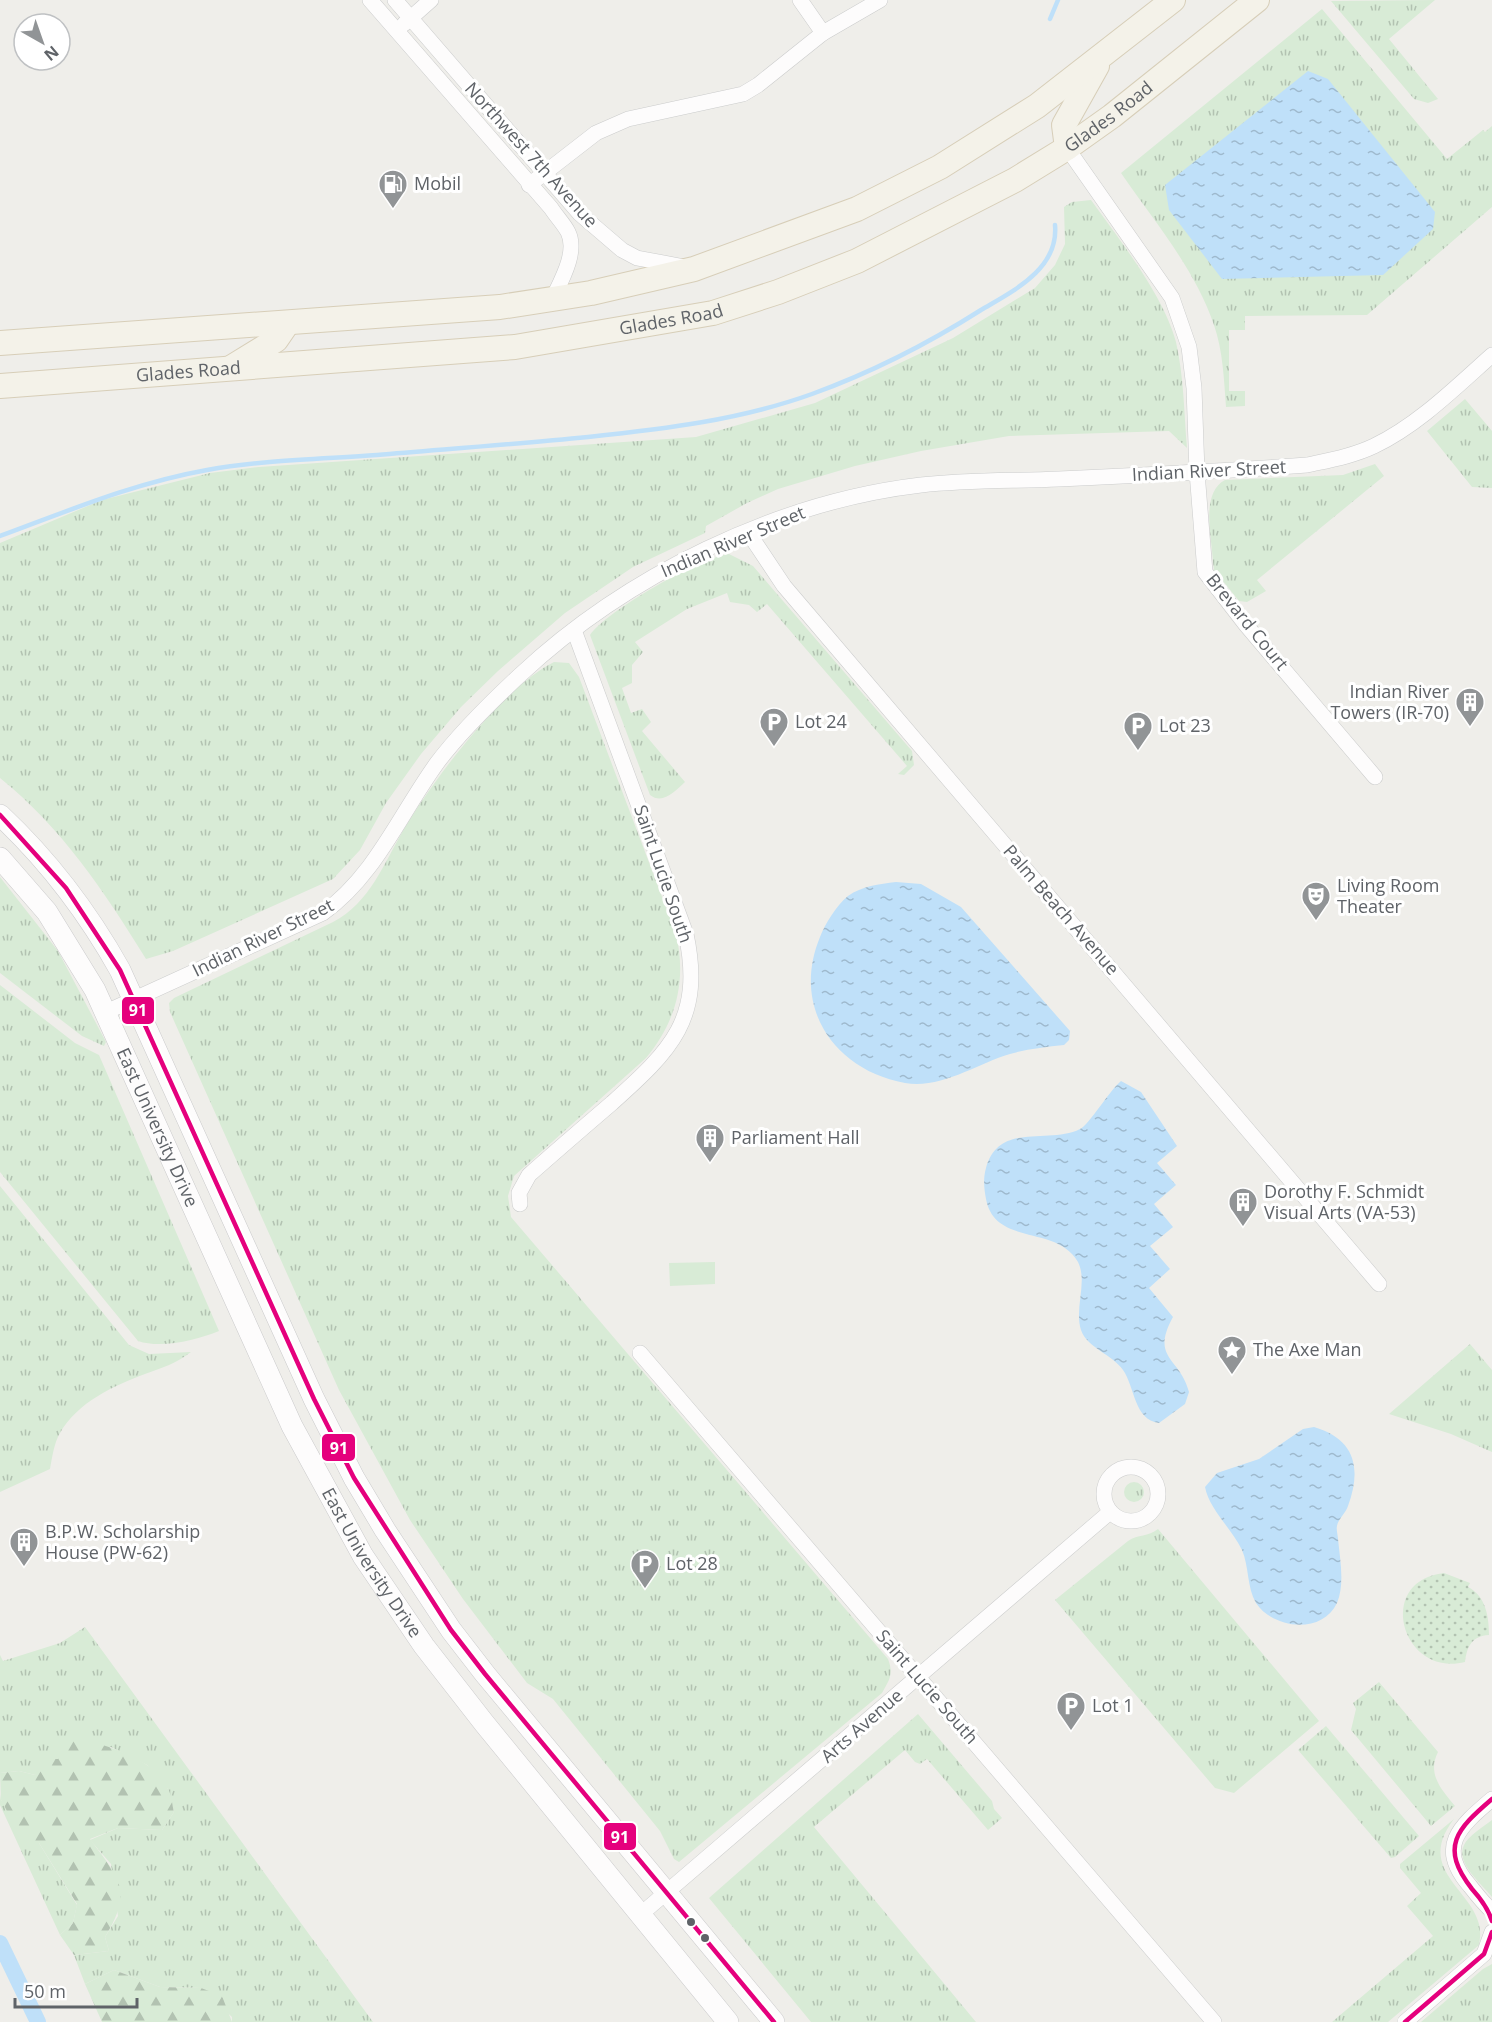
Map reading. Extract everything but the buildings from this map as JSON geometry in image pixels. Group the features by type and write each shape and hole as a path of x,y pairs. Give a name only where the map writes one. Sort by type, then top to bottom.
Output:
{"main road":[{"path":"0,342 287,324 500,307 637,284 694,269 798,233 904,186 1037,106 1173,0"},
{"name":"Glades Road","path":"0,386 515,347 713,313 778,292 858,261 964,208 1067,148 1257,0"},
{"path":"1067,148 1064,124 1104,54"},
{"path":"227,370 276,340 287,324"}],"street":[{"name":"Northwest 7th Avenue","path":"370,0 530,185 568,233 570,248 565,272 552,300"},
{"name":"Northwest 7th Avenue","path":"395,0 580,214 622,250 637,258 694,269"},
{"path":"396,30 431,0"},
{"path":"800,0 823,33"},
{"path":"530,185 596,133 628,119 743,94 758,85 823,33 880,0"},
{"name":"Brevard Court","path":"1067,148 1172,298 1189,347 1194,388 1197,472 1205,572 1246,625 1375,777"},
{"name":"Indian River Street","path":"106,1012 323,913 342,900 367,872 438,761 477,717 521,673 574,630 637,585 748,532 810,509 919,486 1307,465 1362,451 1411,424 1492,355"},
{"name":"Palm Beach Avenue","path":"748,532 772,570 806,612 1379,1284"},
{"name":"Saint Lucie South","path":"520,1204 519,1193 529,1176 664,1054 681,1028 691,984 692,968 686,934 574,630"},
{"name":"East University Drive","path":"0,815 41,855 94,924 134,999 314,1399 354,1478 385,1530 450,1630 614,1832 667,1892 774,2022"},
{"name":"East University Drive","path":"0,858 47,912 71,947 106,1012 292,1426 357,1546 424,1646 728,2022"},
{"name":"Saint Lucie South","path":"640,1353 1214,2022"},
{"name":"Arts Avenue","path":"640,1915 1110,1512"},
{"path":"1491,1914 1458,1872 1452,1848 1457,1834 1466,1822 1492,1799"},
{"path":"1405,2022 1488,1954 1492,1932"}],"green space":[{"path":"1435,0 1389,39 1438,99 1428,103 1414,99 1331,1"},
{"path":"1322,9 1447,159 1483,130 1485,132 1492,126 1492,207 1367,315 1245,316 1245,330 1229,330 1229,391 1245,391 1245,406 1226,407 1219,345 1206,304 1173,246 1121,173"},
{"path":"1091,200 1140,268 1170,324 1181,368 1187,448 1169,431 1009,436 921,451 855,466 778,489 747,503 706,526 705,533 633,567 565,613 498,671 461,707 421,754 386,803 360,850 333,879 173,951 146,959 98,885 62,839 22,797 0,778 0,543 102,500 210,473 259,467 696,437 815,403 953,338 1035,288 1055,265 1065,244 1064,207 1072,202"},
{"path":"1465,399 1492,431 1492,488 1472,487 1427,431"},
{"path":"1375,464 1384,476 1257,580 1266,591 1247,602 1239,601 1214,570 1209,517 1212,495 1217,486 1225,480 1343,475"},
{"path":"729,554 753,566 912,751 914,765 904,775 898,774 907,766 767,604 757,612 749,605 730,602 727,593 687,609 635,642 643,652 632,665 632,683 622,688 631,713 642,709 651,722 642,731 685,782 664,798 655,798 650,795 590,635 615,612 634,599 697,565"},
{"path":"554,662 569,663 579,677 676,934 679,951 679,984 672,1015 646,1058 514,1176 508,1196 511,1217 888,1659 891,1669 889,1681 882,1693 679,1862 674,1859 660,1831 553,1699 527,1683 463,1599 410,1520 339,1390 170,1012 169,1003 174,998 346,914 375,881 417,809 471,736 513,692"},
{"path":"0,877 58,951 106,1042 104,1046 82,1036 0,973"},
{"path":"0,985 75,1043 99,1055 219,1331 168,1344 138,1341 0,1172"},
{"path":"0,1186 129,1345 149,1354 191,1352 169,1365 109,1390 86,1404 76,1412 60,1433 50,1469 0,1492"},
{"path":"715,1262 715,1284 670,1286 669,1263"},
{"path":"1470,1344 1492,1370 1492,1452 1451,1434 1389,1414"},
{"path":"1130,1482 1138,1482 1144,1488 1144,1496 1138,1502 1130,1502 1124,1496 1124,1488"},
{"path":"1158,1529 1319,1721 1234,1793 1215,1788 1055,1600 1128,1541"},
{"path":"1444,1573 1470,1583 1468,1587 1483,1601 1487,1614 1489,1635 1478,1637 1471,1643 1465,1662 1443,1663 1425,1656 1412,1643 1405,1626 1403,1609 1409,1593 1422,1580"},
{"path":"85,1627 373,2022 232,2022 232,2017 201,1988 160,1987 114,1970 85,1984 74,1955 109,1951 105,1937 118,1916 111,1864 90,1840 118,1828 162,1830 174,1812 168,1789 147,1765 111,1747 58,1759 35,1775 19,1771 0,1773 0,1655 3,1661 60,1643"},
{"path":"1379,1682 1438,1752 1434,1767 1437,1781 1455,1806 1431,1826 1351,1730 1356,1709 1353,1703"},
{"path":"918,1714 992,1801 994,1809 1002,1818 988,1830 927,1759 920,1764 915,1762 905,1750 814,1827 976,2022 811,2022 709,1898"},
{"path":"1326,1726 1419,1836 1395,1857 1391,1858 1298,1750"},
{"path":"74,1737 127,1754 151,1768 169,1791 174,1812 162,1830 118,1828 90,1839 115,1875 121,1896 114,1921 105,1937 109,1951 74,1955 60,1935 73,1923 77,1904 39,1843 22,1838 1,1800 0,1773 19,1771 35,1775 45,1759 58,1759 63,1739"},
{"path":"0,1794 1,1800 39,1843 77,1905 73,1923 60,1935 0,1805"},
{"path":"1454,1819 1443,1839 1441,1856 1454,1885 1474,1912 1480,1927 1479,1945 1388,2022 1332,2022 1433,1936 1407,1906 1421,1893 1400,1868 1400,1864"},
{"path":"1492,1820 1492,1897 1466,1866 1462,1852 1469,1838"},
{"path":"1492,1964 1492,2022 1421,2022 1483,1969"},
{"path":"114,1970 160,1987 201,1988 222,1996 232,2022 102,2022 85,1984"}],"water":[{"path":"1308,71 1328,79 1435,212 1433,229 1383,275 1222,279 1169,210 1165,185"},
{"path":"896,882 921,884 961,907 1070,1031 1069,1040 1064,1045 1016,1052 946,1079 919,1084 905,1083 880,1076 858,1065 839,1050 825,1031 815,1011 811,988 812,963 820,937 831,915 848,896 865,888"},
{"path":"1121,1081 1141,1092 1177,1146 1157,1163 1176,1185 1154,1204 1173,1227 1150,1246 1170,1269 1149,1288 1173,1317 1167,1331 1166,1350 1185,1380 1189,1392 1185,1404 1159,1423 1151,1421 1140,1409 1127,1377 1118,1364 1084,1336 1079,1322 1082,1278 1078,1262 1068,1250 1056,1243 1001,1224 992,1214 985,1191 986,1168 993,1153 1002,1144 1013,1139 1068,1133 1080,1129"},
{"path":"1314,1427 1328,1432 1346,1447 1352,1457 1354,1479 1348,1506 1337,1527 1341,1580 1337,1603 1330,1613 1320,1620 1297,1625 1274,1618 1256,1603 1242,1550 1211,1503 1205,1487 1217,1473 1259,1459 1303,1429"}],"waterway":[{"path":"1050,19 1058,0"},
{"path":"0,536 127,490 207,470 270,462 616,434 730,417 785,403 856,377 941,334 1007,295 1032,277 1042,266 1050,254 1055,225"},
{"path":"0,1943 38,2022"}],"transit line":[{"name":"91","path":"0,815 66,888 120,970 314,1399 354,1478 451,1630 774,2022"},
{"name":"91","path":"1492,1799 1469,1820 1456,1840 1455,1850 1456,1861 1462,1874 1484,1904 1492,1921"},
{"name":"91","path":"1405,2022 1484,1954 1492,1932"}],"place":[{"name":"Mobil","path":"393,210"},
{"name":"Indian River Towers (IR-70)","path":"1470,728"},
{"name":"Lot 24","path":"774,748"},
{"name":"Lot 23","path":"1138,752"},
{"name":"Living Room Theater","path":"1316,922"},
{"name":"Parliament Hall","path":"710,1164"},
{"name":"Dorothy F. Schmidt Visual Arts (VA-53)","path":"1243,1228"},
{"name":"The Axe Man","path":"1232,1376"},
{"name":"B.P.W. Scholarship House (PW-62)","path":"24,1568"},
{"name":"Lot 28","path":"645,1590"},
{"name":"Lot 1","path":"1071,1732"}]}
